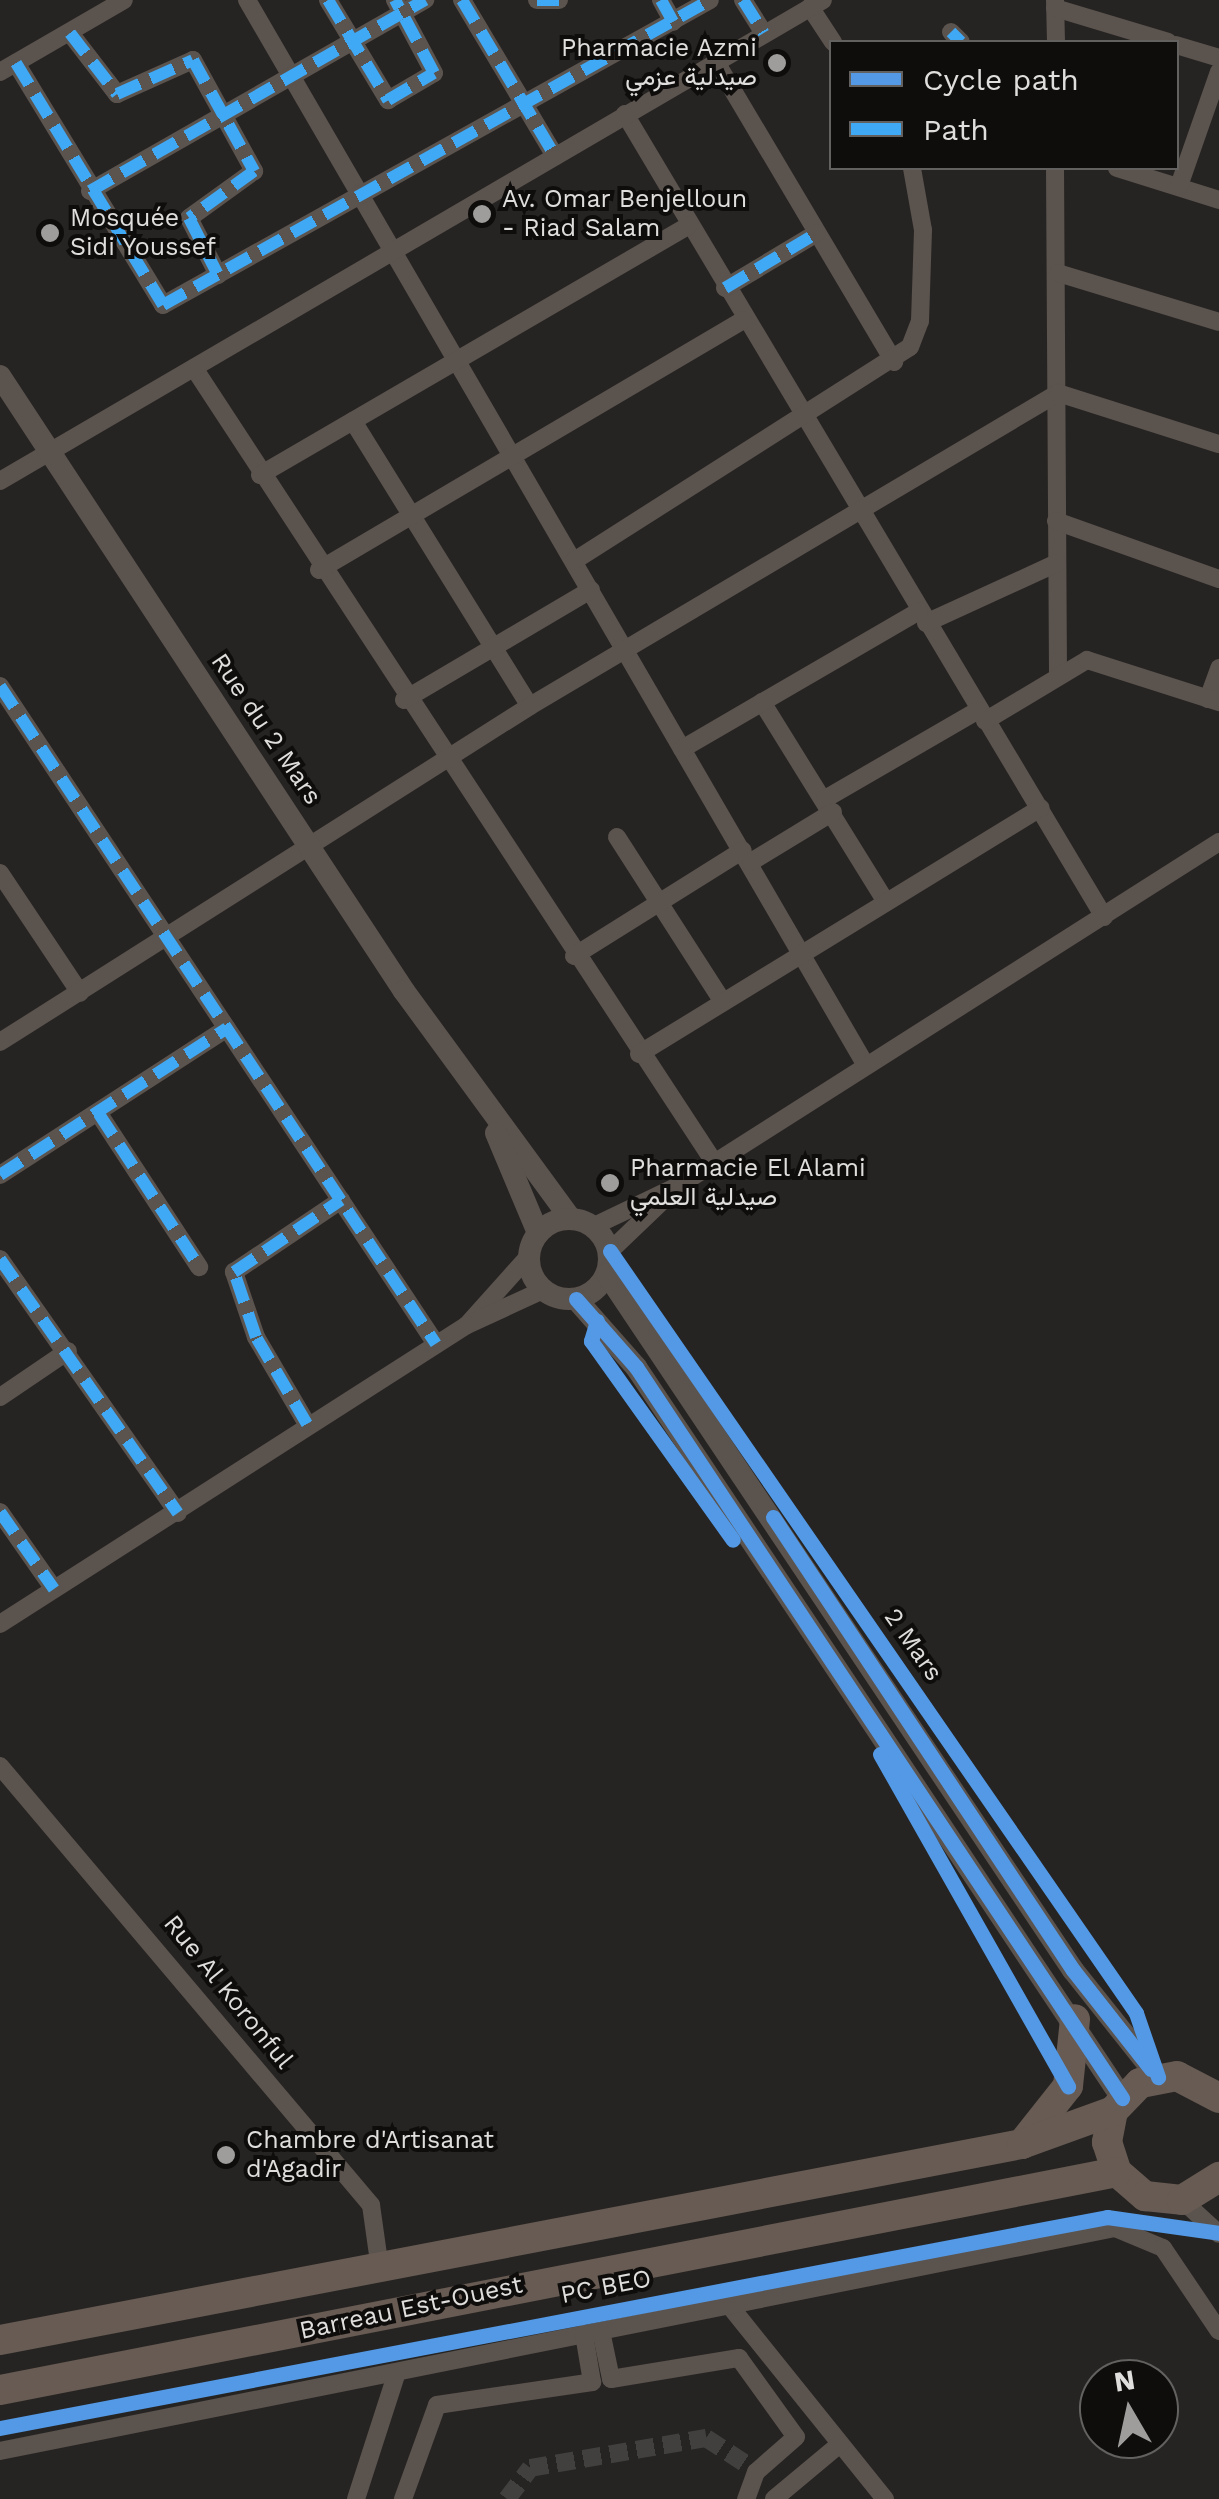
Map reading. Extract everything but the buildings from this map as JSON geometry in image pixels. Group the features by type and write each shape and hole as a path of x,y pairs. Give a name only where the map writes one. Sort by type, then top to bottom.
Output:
{"main road":[{"path":"1022,2144 1068,2086 1074,2019"},
{"path":"1158,2076 1193,2079 1219,2098"},
{"name":"Barreau Est-Ouest","path":"0,2340 1022,2144 1118,2105 1158,2076"},
{"path":"1118,2105 1107,2142 1117,2172 1145,2196 1182,2200 1219,2177"},
{"name":"Barreau Est-Ouest","path":"0,2390 1117,2172"}],"street":[{"path":"124,0 8,68 90,191 156,303 218,275 710,0"},
{"path":"247,0 362,196 388,254 512,454 865,1064"},
{"path":"328,0 386,99 432,75 399,6"},
{"path":"90,191 350,43 399,6 425,0"},
{"path":"462,0 555,156"},
{"path":"537,0 558,0"},
{"path":"661,0 673,22"},
{"path":"743,0 764,33"},
{"path":"0,480 816,4 832,40"},
{"path":"1056,40 1054,4 1162,40"},
{"path":"70,32 113,93 190,58 225,114 254,174 188,218 218,275"},
{"path":"1179,46 1219,58"},
{"path":"716,62 894,362"},
{"path":"1179,186 1219,72"},
{"path":"626,114 800,420 1041,808 1104,917"},
{"path":"574,561 894,362 920,321 922,198 913,170"},
{"path":"1055,170 1058,672"},
{"path":"1123,170 1219,200"},
{"path":"260,475 689,224"},
{"path":"725,288 817,233"},
{"path":"1058,274 1219,322"},
{"path":"319,570 743,320"},
{"path":"194,368 404,700 447,757 574,956 714,1162"},
{"name":"Rue du 2 Mars","path":"0,376 488,1111 570,1218"},
{"path":"0,1042 530,706 1058,393 1219,444"},
{"path":"353,421 530,706"},
{"path":"1056,521 1219,579"},
{"path":"682,749 923,617 1056,563"},
{"path":"404,700 591,590"},
{"path":"574,956 658,900 747,856 1058,672 1115,662 1214,701 1219,668"},
{"path":"0,686 436,1344"},
{"path":"762,702 885,900"},
{"path":"639,1054 1041,808"},
{"path":"617,837 724,1002"},
{"path":"467,1325 528,1257 538,1232 570,1218 594,1226 678,1186 1219,842"},
{"path":"0,873 80,994"},
{"path":"0,1175 227,1028"},
{"name":"Rue du 2 Mars","path":"488,1111 538,1232"},
{"path":"99,1114 199,1267"},
{"path":"576,1299 678,1186"},
{"path":"307,1424 256,1336 234,1272 341,1200"},
{"path":"594,1226 608,1262 1073,1970 1158,2076"},
{"path":"528,1257 543,1290"},
{"path":"0,1259 178,1513"},
{"path":"0,1624 467,1325 543,1290 576,1299 636,1367 1074,2019 1118,2105"},
{"path":"0,1397 68,1351"},
{"path":"0,1512 54,1589"},
{"name":"Rue Al Koronful","path":"0,1766 370,2205 380,2269"},
{"path":"1182,2200 1219,2234"},
{"path":"0,2450 1115,2228 1163,2248 1219,2331"},
{"path":"729,2305 885,2499"},
{"path":"593,2332 601,2381"},
{"path":"404,2499 427,2420 443,2401 601,2381 734,2354 795,2430 793,2443 754,2470 746,2499"},
{"path":"356,2499 397,2372"},
{"path":"774,2499 840,2444"}],"tunnel":[{"path":"507,2499 530,2468 706,2438 752,2468"}],"marked path":[{"path":"328,0 388,100 434,73 395,0"},
{"path":"90,191 425,0"},
{"path":"462,0 555,156"},
{"path":"537,0 559,0"},
{"path":"661,0 673,22"},
{"path":"16,63 163,305 710,0"},
{"path":"743,0 764,33"},
{"path":"951,32 959,40"},
{"path":"70,33 117,94 193,60 254,171 189,218 218,275"},
{"path":"725,288 817,233"},
{"path":"0,686 436,1344"},
{"path":"0,1175 227,1028"},
{"path":"99,1114 199,1267"},
{"path":"307,1424 256,1337 234,1272 341,1200"},
{"path":"0,1259 178,1513"},
{"path":"0,1512 54,1589"}],"cycle path":[{"name":"2 Mars","path":"610,1251 1136,2013 1158,2077"},
{"path":"576,1299 636,1367 1122,2098"},
{"path":"597,1321 591,1341 733,1540"},
{"path":"773,1517 1073,1970 1151,2069"},
{"path":"880,1754 1068,2086"},
{"name":"PC BEO","path":"0,2428 1107,2217 1219,2233"}],"place":[{"name":"Pharmacie Azmi صيدلية عزمي","path":"777,63"},
{"name":"Av. Omar Benjelloun - Riad Salam","path":"482,214"},
{"name":"Mosquée Sidi Youssef","path":"50,233"},
{"name":"Pharmacie El Alami صيدلية العلمي","path":"610,1183"},
{"name":"Chambre d'Artisanat d'Agadir","path":"226,2155"}]}
